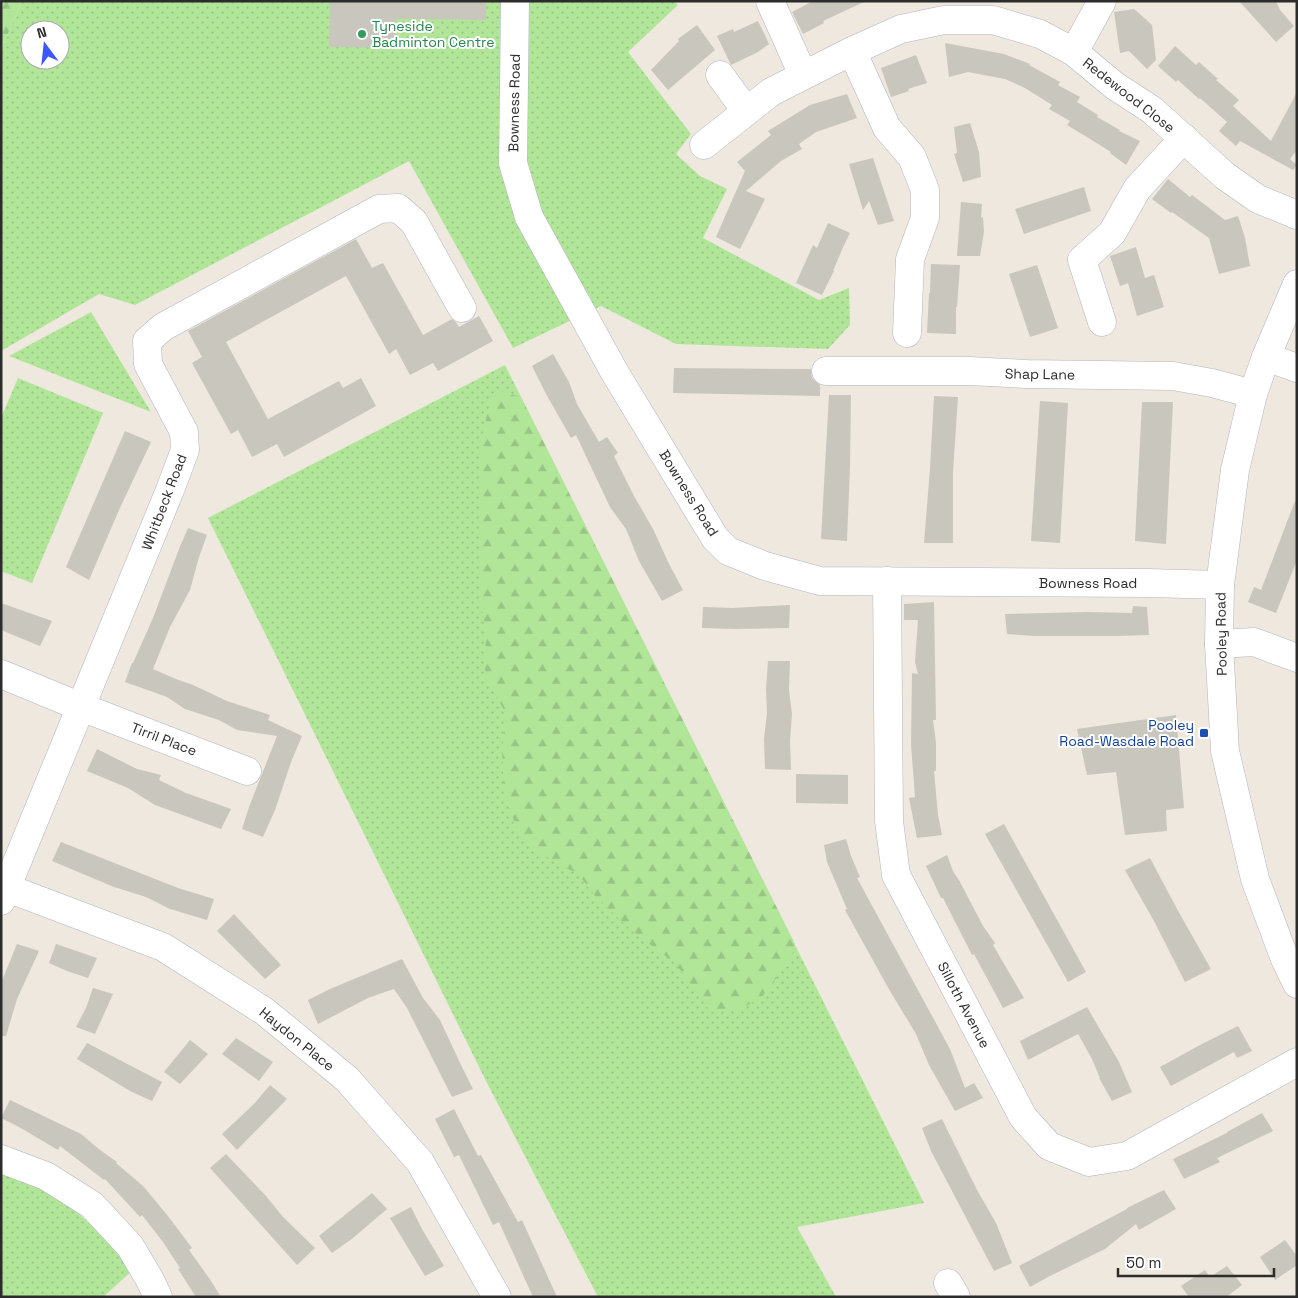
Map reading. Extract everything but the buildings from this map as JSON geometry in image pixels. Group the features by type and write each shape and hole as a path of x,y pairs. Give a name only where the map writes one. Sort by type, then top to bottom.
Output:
{"street":[{"name":"Bowness Road","path":"515,1 513,162 529,217 615,373 715,538 728,551 765,566 820,580 1220,585"},
{"path":"770,1 803,75"},
{"name":"Redewood Close","path":"1074,52 1102,1"},
{"name":"Redewood Close","path":"704,145 771,92 852,50 943,10 993,20 1040,34 1074,52 1115,86 1152,110 1225,176 1258,199 1297,216"},
{"path":"852,50 887,128 912,156 925,190 925,218 910,259 907,333"},
{"path":"720,75 746,111"},
{"name":"Redewood Close","path":"1102,322 1082,260 1112,233 1137,189 1184,138"},
{"name":"Whitbeck Road","path":"4,895 186,450 184,432 148,364 147,341 163,327 379,209 398,208 414,222 462,308"},
{"name":"Pooley Road","path":"1297,284 1266,357 1253,394 1235,470 1220,585 1219,644 1225,751 1255,879 1285,959 1297,984"},
{"path":"1266,357 1297,368"},
{"name":"Shap Lane","path":"826,371 969,371 1027,374 1173,376 1212,383 1253,394"},
{"name":"Silloth Avenue","path":"887,581 888,821 896,875 1023,1117 1049,1146 1089,1162 1127,1156 1297,1062"},
{"path":"1219,644 1254,642 1297,658"},
{"name":"Tirril Place","path":"1,674 247,772"},
{"name":"Haydon Place","path":"4,895 163,947 264,1011 347,1079 420,1162 497,1297"},
{"path":"1,1158 46,1176 92,1205 130,1246 147,1291"}],"green space":[{"path":"1,1 22,1 1,50"},
{"path":"22,1 674,1 678,5 628,52 691,134 676,154 700,176 727,189 703,238 819,300 849,288 850,325 828,349 676,344 601,306 513,348 409,161 135,305 99,294 1,351 1,50"},
{"path":"91,312 151,412 9,356"},
{"path":"505,365 924,1203 797,1227 836,1297 598,1297 487,1083 208,518"},
{"path":"18,378 103,413 32,583 1,571 1,418"},
{"path":"503,392 521,397 795,944 791,959 761,998 738,1010 711,1012 676,964 631,930 596,897 578,874 521,840 504,793 502,749 506,714 485,675 486,629 479,597 479,482 482,437 492,394"},
{"path":"1,1167 61,1198 118,1249 133,1270 103,1297 1,1297"}],"place":[{"name":"Tyneside Badminton Centre","path":"362,34"},
{"name":"Pooley Road-Wasdale Road","path":"1204,733"}]}
